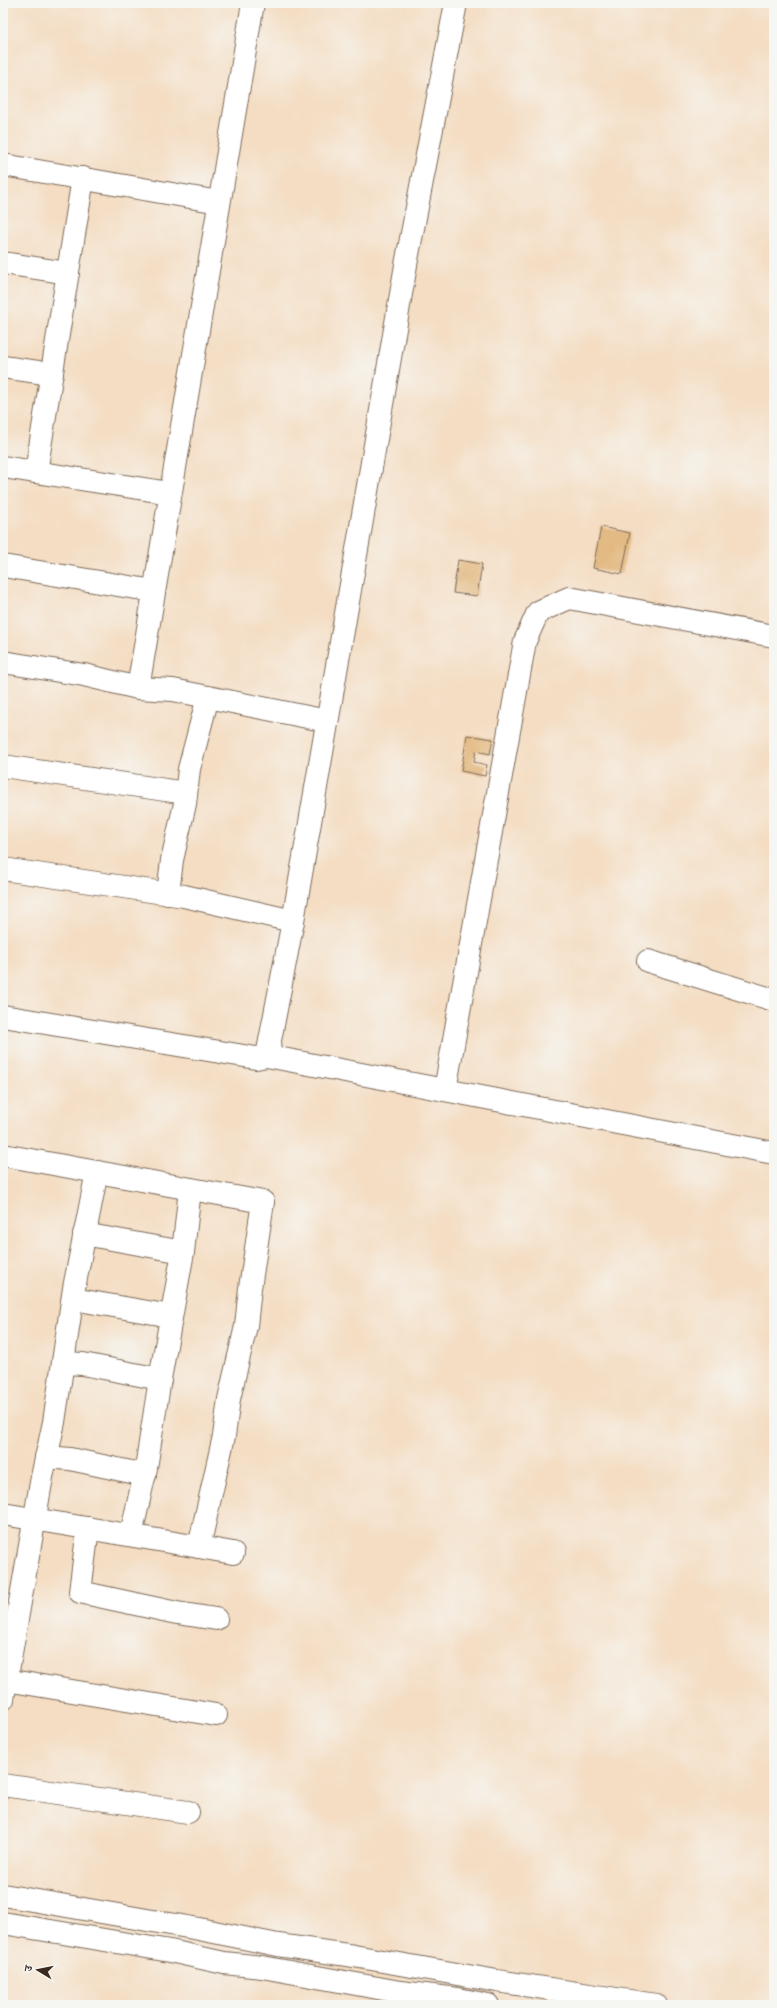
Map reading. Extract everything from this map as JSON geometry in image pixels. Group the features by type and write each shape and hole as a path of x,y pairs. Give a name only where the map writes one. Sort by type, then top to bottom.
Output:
{"street":[{"path":"138,688 252,3"},
{"path":"267,1056 293,921 405,272 456,3"},
{"path":"3,165 219,202"},
{"path":"36,472 83,178"},
{"path":"3,262 68,273"},
{"path":"3,367 52,374"},
{"path":"3,467 170,493"},
{"path":"3,566 154,591"},
{"path":"445,1090 525,641 538,612 568,598 774,636"},
{"path":"3,662 84,675 138,688 173,690 328,721"},
{"path":"168,894 172,860 186,793 189,769 208,697"},
{"path":"3,766 186,793"},
{"path":"3,869 168,894 293,921"},
{"path":"648,961 774,1000"},
{"path":"3,1016 256,1058 267,1056 774,1153"},
{"path":"3,1155 263,1202 246,1326 229,1399 224,1436 199,1547"},
{"path":"97,1172 84,1234 64,1363 5,1690 216,1716"},
{"path":"131,1535 145,1475 170,1316 183,1252 190,1189"},
{"path":"84,1234 183,1252"},
{"path":"73,1300 170,1316"},
{"path":"64,1363 83,1364 160,1378"},
{"path":"46,1457 70,1459 145,1475"},
{"path":"3,1514 232,1553"},
{"path":"88,1528 80,1592 177,1613 216,1619"},
{"path":"3,1785 188,1812"},
{"path":"3,1895 199,1929 278,1945 354,1956 497,1982 656,2005"},
{"path":"3,1924 170,1951 224,1963 262,1967 400,1992 458,1999 488,2005"}],"building":[{"path":"601,527 630,533 622,574 593,568"},
{"path":"458,560 482,564 477,596 453,593"},
{"path":"467,735 493,739 490,754 476,751 474,762 487,765 485,776 461,771"}]}
